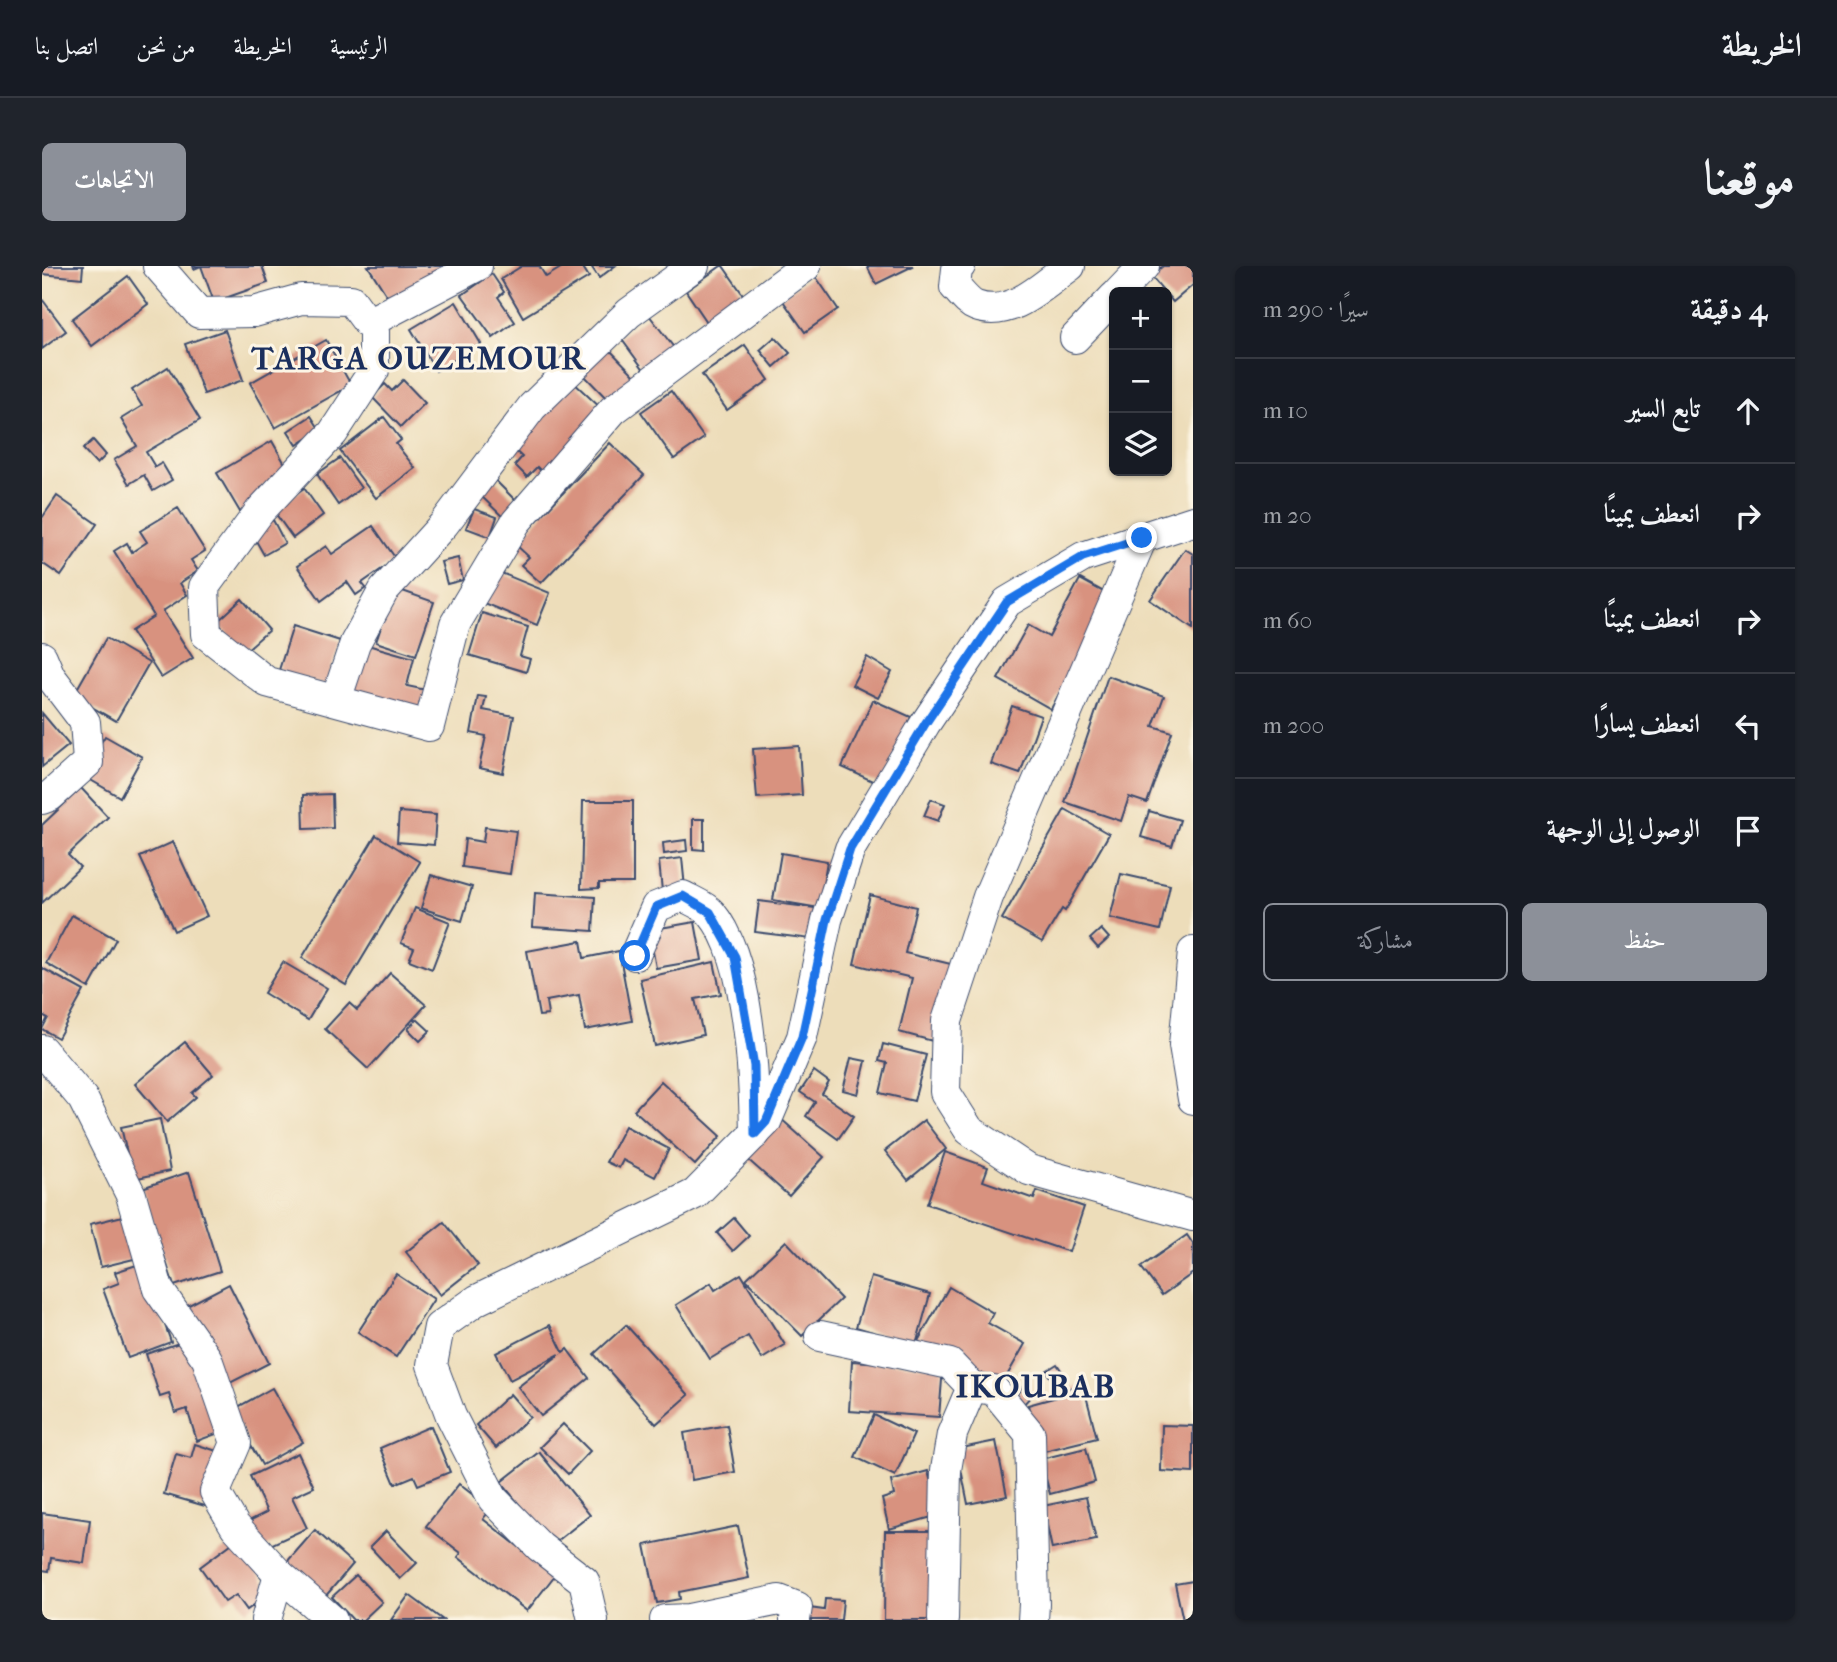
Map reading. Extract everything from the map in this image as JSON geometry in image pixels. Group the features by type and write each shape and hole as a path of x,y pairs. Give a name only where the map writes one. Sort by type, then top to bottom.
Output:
{"street":[{"path":"158,266 200,313 254,312 300,299 351,300 374,331 374,370 333,433 260,512 204,587 206,634 267,682 429,726 455,624 516,522 612,410 806,266"},
{"path":"368,323 477,266"},
{"path":"336,700 355,643 384,590 444,524 532,407 629,313 694,266"},
{"path":"960,266 957,269 955,287 974,305 1002,310 1031,295 1070,266"},
{"path":"1124,287 1144,266"},
{"path":"1075,338 1109,302"},
{"path":"593,1620 584,1581 540,1547 493,1499 451,1416 432,1365 439,1327 477,1300 695,1194 755,1134 766,1122 802,1037 827,920 850,849 925,724 1007,602 1083,557 1193,521"},
{"path":"1142,538 988,897 947,1021 945,1091 969,1130 1029,1170 1193,1216"},
{"path":"42,657 50,676 85,722 88,762 50,796 42,799"},
{"path":"635,956 656,907 683,896 710,912 735,957 754,1066 755,1134"},
{"path":"1193,951 1184,1045 1193,1099"},
{"path":"42,1050 83,1099 131,1195 158,1289 207,1359 236,1443 215,1492 235,1526 279,1574 332,1620"},
{"path":"820,1336 950,1364 972,1387 993,1390 1030,1434 1033,1620"},
{"path":"943,1620 946,1470 952,1434 972,1387"},
{"path":"266,1620 279,1574"},
{"path":"665,1620 690,1619 779,1600 797,1607 795,1620"}],"building":[{"path":"42,266 83,266 82,278 42,274"},
{"path":"201,266 262,266 268,283 214,302"},
{"path":"368,266 454,266 393,305"},
{"path":"522,266 539,266 546,277 564,266 582,266 589,277 523,317 501,279"},
{"path":"591,266 615,266 599,278"},
{"path":"721,266 744,296 707,322 686,291"},
{"path":"867,266 913,266 876,284"},
{"path":"1163,266 1193,266 1193,285 1173,302 1172,287 1160,287 1151,276"},
{"path":"492,274 504,292 498,297 515,322 493,338 462,295"},
{"path":"814,274 838,309 805,332 781,298"},
{"path":"128,276 148,304 92,346 72,319"},
{"path":"42,299 66,331 42,349"},
{"path":"456,302 481,344 436,371 411,329"},
{"path":"649,315 675,349 645,371 620,337"},
{"path":"225,330 243,380 204,394 185,344"},
{"path":"775,337 790,353 774,367 760,350"},
{"path":"326,340 351,385 275,428 250,383"},
{"path":"745,345 769,380 727,410 702,375"},
{"path":"606,346 638,379 612,404 580,371"},
{"path":"168,367 200,420 146,452 155,467 162,463 172,480 153,491 144,475 129,484 114,460 137,446 121,419 142,406 132,390"},
{"path":"403,380 425,403 401,427 372,397 385,384 392,391"},
{"path":"571,380 604,411 544,474 537,467 527,477 515,465 522,457 509,445"},
{"path":"671,391 704,438 674,459 641,412"},
{"path":"311,416 320,430 297,445 288,431"},
{"path":"384,417 401,440 396,444 415,468 376,498 340,451"},
{"path":"93,440 106,455 97,464 83,449"},
{"path":"272,441 289,471 261,487 267,496 240,512 217,473"},
{"path":"610,443 644,475 541,583 521,565 529,557 515,544"},
{"path":"340,458 361,488 338,505 317,474"},
{"path":"492,477 522,507 508,522 477,492"},
{"path":"304,488 323,515 293,538 273,510"},
{"path":"57,496 97,524 61,576 42,563 42,518"},
{"path":"178,508 205,551 191,560 198,571 180,583 187,595 163,611 193,658 161,678 131,631 154,616 114,551 127,543 132,552 147,542 140,531"},
{"path":"474,509 497,517 490,537 466,528"},
{"path":"273,520 285,543 264,555 251,532"},
{"path":"373,526 396,559 362,583 366,588 356,595 347,582 321,601 297,566 326,546 332,554"},
{"path":"1185,549 1193,554 1193,629 1150,600"},
{"path":"458,558 463,580 447,584 441,562"},
{"path":"494,570 550,593 537,625 481,602"},
{"path":"1080,579 1111,596 1051,709 998,679 1028,625 1049,637"},
{"path":"394,588 434,602 416,655 376,642"},
{"path":"242,599 269,630 244,652 217,622"},
{"path":"482,613 528,627 520,656 530,659 526,672 469,655"},
{"path":"293,626 340,641 326,685 279,670"},
{"path":"106,638 149,663 116,721 73,696"},
{"path":"364,644 414,658 407,686 426,690 421,710 352,692"},
{"path":"867,657 892,672 878,698 852,685"},
{"path":"1108,676 1164,696 1153,726 1172,732 1147,803 1129,797 1121,821 1065,802"},
{"path":"478,696 486,697 483,710 514,716 503,773 479,768 486,736 471,733"},
{"path":"873,700 911,717 881,785 842,767"},
{"path":"1012,706 1041,716 1020,774 991,764"},
{"path":"42,713 69,745 42,767"},
{"path":"105,736 142,757 120,797 82,775"},
{"path":"799,746 802,795 757,798 753,749"},
{"path":"81,788 108,817 68,855 80,867 42,903 42,825"},
{"path":"332,794 333,828 304,829 303,795"},
{"path":"931,799 945,804 938,821 924,816"},
{"path":"583,801 633,801 633,883 599,883 599,888 581,889"},
{"path":"1065,809 1109,834 1065,911 1062,909 1042,942 1002,919"},
{"path":"1149,811 1180,820 1172,846 1141,837"},
{"path":"399,812 436,815 434,845 397,842"},
{"path":"693,819 704,819 704,850 693,849"},
{"path":"485,827 516,831 510,874 462,867 465,839 483,842"},
{"path":"376,835 420,862 346,985 302,958"},
{"path":"686,840 687,851 664,854 663,843"},
{"path":"173,842 207,916 174,931 140,857"},
{"path":"781,853 827,861 819,908 773,900"},
{"path":"682,858 685,888 662,891 659,861"},
{"path":"1121,874 1170,885 1160,930 1110,918"},
{"path":"431,875 472,887 462,921 421,908"},
{"path":"535,893 595,897 593,931 533,927"},
{"path":"870,895 916,907 905,953 959,966 940,1043 899,1032 912,978 854,964"},
{"path":"759,901 815,908 811,939 755,932"},
{"path":"415,908 450,922 432,969 409,960 414,948 401,943"},
{"path":"72,915 116,939 89,988 46,963"},
{"path":"695,922 702,960 656,968 649,930"},
{"path":"1101,929 1109,938 1098,948 1090,939"},
{"path":"581,941 584,958 619,951 632,1021 585,1030 579,995 546,1001 548,1015 539,1016 527,951"},
{"path":"283,962 327,988 308,1020 264,993"},
{"path":"714,962 721,994 695,999 703,1035 655,1046 640,979"},
{"path":"42,968 84,991 58,1038 42,1029 48,1018 42,1015"},
{"path":"390,973 426,1005 368,1069 325,1029 349,1003 357,1010"},
{"path":"417,1019 430,1031 420,1041 408,1029"},
{"path":"185,1042 213,1075 192,1093 196,1097 167,1122 135,1084"},
{"path":"883,1044 926,1055 914,1101 880,1093 887,1063 879,1061"},
{"path":"851,1058 866,1061 858,1094 843,1090"},
{"path":"814,1071 829,1082 822,1094 854,1116 838,1139 806,1116 815,1102 800,1092"},
{"path":"661,1081 721,1136 695,1165 634,1110"},
{"path":"780,1118 824,1157 789,1196 745,1157"},
{"path":"160,1119 170,1171 133,1179 121,1127"},
{"path":"924,1120 946,1149 908,1180 885,1151"},
{"path":"625,1126 669,1149 655,1177 623,1160 619,1168 606,1162"},
{"path":"945,1152 988,1167 983,1181 1034,1199 1037,1191 1084,1207 1069,1252 927,1204"},
{"path":"189,1172 220,1271 174,1286 142,1188"},
{"path":"131,1214 142,1257 101,1267 90,1224"},
{"path":"734,1218 749,1236 733,1251 717,1233"},
{"path":"444,1222 478,1265 440,1295 406,1252"},
{"path":"1187,1235 1193,1244 1193,1273 1162,1295 1141,1267"},
{"path":"786,1241 841,1299 802,1336 746,1279"},
{"path":"143,1263 171,1342 128,1358 103,1289 119,1283 115,1272"},
{"path":"396,1274 434,1299 396,1357 358,1332"},
{"path":"741,1274 785,1345 762,1359 748,1336 710,1359 676,1305 711,1283 715,1290"},
{"path":"871,1277 930,1294 916,1345 856,1327"},
{"path":"229,1284 269,1363 226,1385 181,1309"},
{"path":"949,1287 993,1313 988,1323 1025,1344 1000,1388 918,1341"},
{"path":"550,1325 563,1352 567,1349 589,1378 541,1416 518,1387 560,1354 510,1380 496,1353"},
{"path":"626,1325 689,1395 656,1424 594,1354"},
{"path":"188,1340 219,1433 197,1441 187,1409 175,1413 169,1394 160,1397 146,1354"},
{"path":"852,1361 943,1367 939,1417 849,1411"},
{"path":"1057,1364 1067,1379 1056,1386 1046,1371"},
{"path":"1083,1384 1097,1438 1040,1452 1028,1405 1068,1394 1067,1389"},
{"path":"1024,1385 1034,1393 1022,1406 1013,1399"},
{"path":"272,1388 303,1442 262,1465 231,1411"},
{"path":"510,1394 530,1417 496,1448 476,1425"},
{"path":"874,1415 914,1434 895,1476 855,1457"},
{"path":"563,1424 590,1451 568,1474 540,1447"},
{"path":"727,1425 735,1472 692,1480 684,1433"},
{"path":"1162,1425 1193,1426 1193,1473 1161,1471"},
{"path":"431,1426 450,1472 418,1485 414,1476 395,1484 380,1448"},
{"path":"996,1441 1007,1496 968,1504 957,1449"},
{"path":"195,1444 220,1452 205,1506 164,1494 176,1454 191,1458"},
{"path":"1086,1448 1095,1482 1050,1494 1041,1459"},
{"path":"539,1452 590,1515 552,1545 501,1482"},
{"path":"298,1453 314,1487 292,1497 307,1528 264,1548 251,1520 267,1512 250,1476"},
{"path":"928,1471 939,1515 889,1529 882,1499 894,1495 891,1481"},
{"path":"459,1484 491,1509 483,1519 555,1575 527,1611 458,1557 461,1553 426,1526"},
{"path":"1086,1497 1096,1540 1052,1549 1043,1506"},
{"path":"42,1513 90,1520 84,1563 51,1558 49,1571 42,1570"},
{"path":"738,1526 749,1578 679,1592 680,1599 657,1603 645,1545"},
{"path":"315,1530 353,1564 324,1598 286,1563"},
{"path":"386,1531 417,1563 400,1579 370,1547"},
{"path":"885,1531 936,1531 935,1620 884,1620"},
{"path":"235,1541 272,1592 247,1610 236,1595 225,1602 200,1567"},
{"path":"356,1575 382,1602 363,1620 353,1620 332,1597"},
{"path":"1193,1581 1193,1620 1183,1620 1175,1584"},
{"path":"409,1595 443,1620 391,1620"},
{"path":"825,1599 843,1600 841,1620 808,1620 809,1608 824,1610"}],"district":[{"name":"TARGA OUZEMOUR","path":"419,358"},
{"name":"IKOUBAB","path":"1036,1386"}],"route":[{"path":"635,956 656,907 683,896 710,912 735,957 754,1066 755,1134 766,1122 802,1037 827,920 850,849 925,724 1007,602 1083,557 1142,538"}]}
